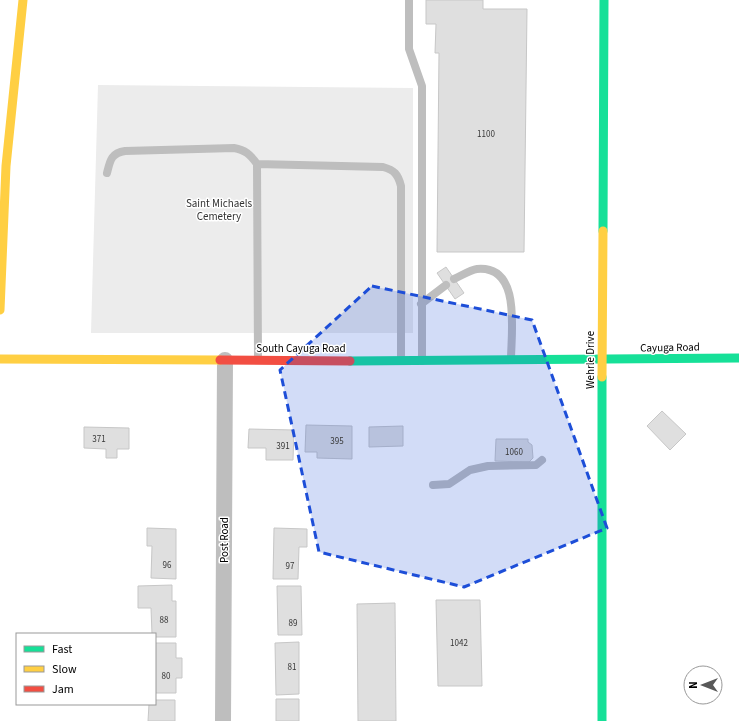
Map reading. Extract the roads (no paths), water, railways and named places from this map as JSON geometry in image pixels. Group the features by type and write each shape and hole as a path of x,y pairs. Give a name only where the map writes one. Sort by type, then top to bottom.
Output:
{"main road":[{"path":"0,310 6,166 23,0"},
{"name":"Wehrle Drive","path":"602,721 604,0"},
{"name":"Cayuga Road","path":"602,360 739,358"},
{"name":"South Cayuga Road","path":"0,359 401,361 602,360"}],"street":[{"name":"Post Road","path":"222,721 225,360"}],"lane":[{"path":"409,0 408,49 422,86 422,361"},
{"path":"107,173 112,156 118,152 125,151 234,148 245,151 257,164 258,360"},
{"path":"257,164 383,167 395,172 399,178 401,186 401,361"},
{"path":"454,279 476,269 490,270 503,279 510,293 511,360"},
{"path":"422,304 446,285"},
{"path":"433,484 449,484 470,470 488,466 536,465 542,460"}],"park label":[{"name":"Saint Michaels Cemetery","path":"219,209"}]}
